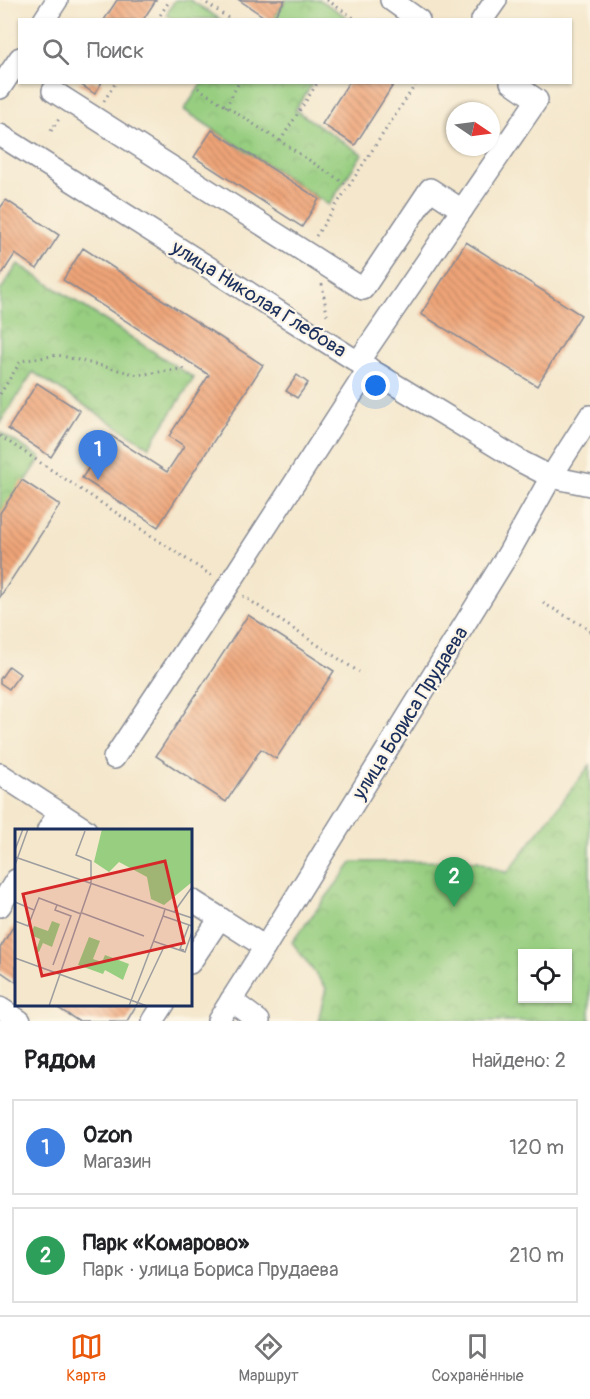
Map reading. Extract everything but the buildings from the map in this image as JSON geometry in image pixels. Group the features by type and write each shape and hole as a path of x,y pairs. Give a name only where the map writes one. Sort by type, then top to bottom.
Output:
{"street":[{"path":"45,18 57,0"},
{"path":"391,0 416,18"},
{"path":"483,18 496,0"},
{"path":"0,88 18,61"},
{"path":"114,758 228,586 363,365 462,210 537,100 514,84"},
{"path":"53,91 363,290 430,189 462,210"},
{"name":"улица Николая Глебова","path":"0,135 363,365 522,462 551,477 590,485"},
{"path":"551,477 590,416"},
{"name":"улица Бориса Прудаева","path":"218,1021 502,564 551,477"},
{"path":"0,774 53,822 79,829"},
{"path":"0,906 15,882"},
{"path":"192,900 265,947"},
{"path":"192,960 220,918"},
{"path":"231,1000 259,1021"},
{"path":"153,1021 163,1006"},
{"path":"0,1008 20,1021"}],"path":[{"path":"158,18 170,0"},
{"path":"202,0 228,18"},
{"path":"327,0 354,18"},
{"path":"226,107 238,84"},
{"path":"280,141 317,84"},
{"path":"327,315 314,238 416,84"},
{"path":"198,88 349,186"},
{"path":"0,394 21,361 58,355 138,375 188,368"},
{"path":"0,436 359,672"},
{"path":"543,603 587,628 590,632"}],"green space":[{"path":"175,0 190,0 218,18 171,18 166,15"},
{"path":"286,0 320,0 348,18 274,18"},
{"path":"201,84 312,84 295,110 362,154 329,205 184,110"},
{"path":"18,264 194,378 149,447 33,372 0,423 0,291"},
{"path":"0,432 41,458 0,521"},
{"path":"590,765 590,1021 318,1021 326,988 292,942 353,862 478,861 507,873"}],"place":[{"name":"Ozon","path":"98,480"},
{"name":"Парк «Комарово»","path":"454,907"}]}
